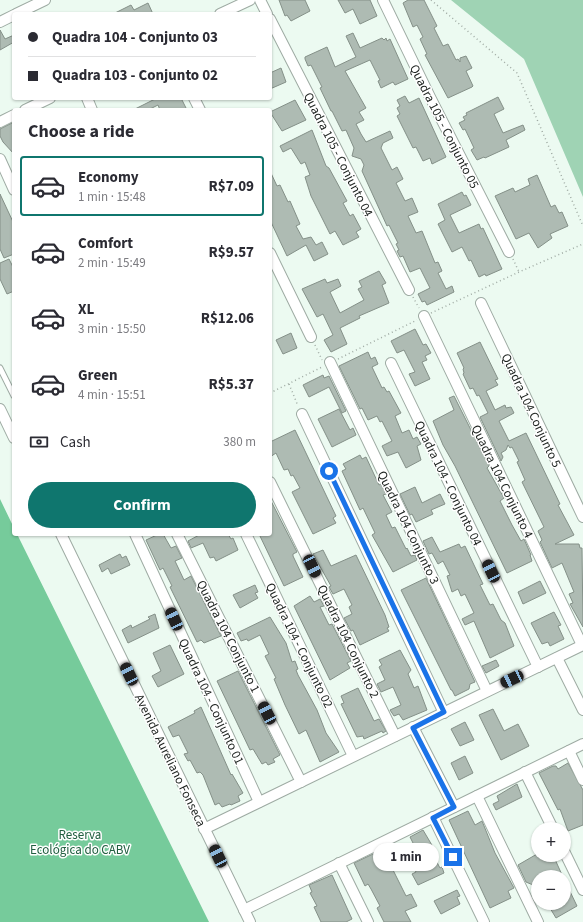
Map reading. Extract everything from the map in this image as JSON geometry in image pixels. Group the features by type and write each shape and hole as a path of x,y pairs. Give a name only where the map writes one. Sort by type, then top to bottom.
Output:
{"street":[{"path":"21,12 45,0"},
{"path":"223,12 236,3 250,0"},
{"path":"260,0 267,12"},
{"name":"Quadra 105 - Conjunto 05","path":"383,0 430,97 509,252"},
{"path":"0,22 12,16"},
{"name":"Quadra 105 - Conjunto 04","path":"272,23 409,290"},
{"path":"29,108 46,100"},
{"path":"0,122 12,116"},
{"path":"0,159 12,186"},
{"path":"272,257 311,338"},
{"name":"Quadra 104 Conjunto 5","path":"481,303 583,517"},
{"name":"Quadra 104 Conjunto 4","path":"424,316 583,645"},
{"name":"Quadra 104 Conjunto 3","path":"330,362 487,691"},
{"name":"Quadra 104 - Conjunto 04","path":"391,363 538,667"},
{"path":"0,409 12,434"},
{"path":"302,414 444,712"},
{"name":"Quadra 104 Conjunto 2","path":"272,486 395,736"},
{"name":"Avenida Aureliano Fonseca","path":"62,536 250,922"},
{"name":"Quadra 104 - Conjunto 01","path":"136,536 259,802"},
{"name":"Quadra 104 Conjunto 1","path":"178,536 301,782"},
{"name":"Quadra 104 - Conjunto 02","path":"247,536 353,756"},
{"path":"204,829 583,645"},
{"path":"557,658 583,710"},
{"path":"413,728 454,807"},
{"path":"244,910 583,744"},
{"path":"569,751 583,780"},
{"path":"525,772 550,822"},
{"path":"477,796 538,922"},
{"path":"433,818 484,922"},
{"path":"569,862 583,890"},
{"path":"339,863 368,922"}],"lane":[{"path":"0,368 12,392"}],"path":[{"path":"431,0 518,73 583,226"},
{"path":"330,362 424,316 583,244"},
{"path":"509,252 519,272"},
{"path":"409,290 424,316"},
{"path":"272,392 324,365 311,338"},
{"path":"288,384 302,414"}],"green space":[{"path":"451,0 583,0 583,197 524,59"},
{"name":"Reserva Ecológica do CABV","path":"0,499 12,524 12,536 18,536 209,922 0,922"}],"building":[{"path":"279,0 305,0 310,11 291,21 287,15 285,16"},
{"path":"338,0 370,0 377,16 360,24 353,9 345,13"},
{"path":"408,0 424,0 437,26 434,28 443,46 448,44 456,60 458,59 460,62 460,58 466,56 472,68 466,71 473,86 472,87 448,98 425,55 427,54 420,39 423,37 417,25 413,27 403,3"},
{"path":"148,3 152,12 117,12 131,5 134,10"},
{"path":"0,30 5,39 12,36 12,43 0,50"},
{"path":"353,33 360,48 382,38 384,40 386,38 387,41 390,39 408,79 395,85 393,82 381,88 378,81 380,80 370,60 345,71 366,108 359,112 364,120 356,124 366,142 390,131 393,138 383,143 381,148 392,170 397,167 403,179 396,183 405,201 412,198 418,212 408,216 416,233 422,231 435,263 438,262 442,271 438,273 446,289 452,286 454,292 427,305 425,301 422,302 418,294 430,288 420,268 410,272 403,256 400,257 396,244 398,243 389,225 387,226 362,171 364,165 361,159 352,156 354,148 346,130 342,131 320,88 322,87 311,65 308,66 305,59 305,57 327,47 335,67 356,57 346,36"},
{"path":"281,68 286,82 272,88 272,72"},
{"path":"405,96 409,103 419,98 446,157 432,164 430,158 423,161 416,147 413,148 397,116 400,114 397,108 400,106 397,100"},
{"path":"498,97 504,109 494,114 503,133 523,125 525,130 506,140 509,147 477,160 471,150 474,148 465,129 463,130 459,123 465,120 463,117 467,115 466,113"},
{"path":"153,100 182,100 186,108 159,108 158,105 152,108 137,108"},
{"path":"295,100 306,120 282,131 272,115 272,111"},
{"path":"12,123 12,152 3,142 0,136 0,129"},
{"path":"312,130 326,166 329,168 347,201 343,203 350,216 353,214 361,229 356,232 359,237 343,245 335,231 330,234 311,196 305,177 310,175 305,162 301,164 291,148 283,152 280,146"},
{"path":"272,175 277,186 280,185 288,202 290,201 300,224 296,226 303,239 311,237 316,245 322,242 328,254 314,261 306,245 287,256 272,224"},
{"path":"537,175 551,207 555,205 559,213 562,212 568,226 550,234 552,238 538,248 529,233 516,239 495,196 513,188 515,192 530,185 528,179"},
{"path":"462,192 464,196 466,195 471,205 450,215 459,233 479,224 481,229 483,228 502,269 486,276 485,274 479,277 471,260 469,261 462,247 452,252 438,224 445,220 438,204"},
{"path":"0,194 12,220 12,255 4,258 0,249"},
{"path":"9,259 12,265 12,292 7,294 0,279 0,263"},
{"path":"379,271 386,283 382,285 389,303 359,316 360,318 340,328 347,344 331,352 324,340 333,335 323,314 317,317 302,289 325,279 327,283 338,279 341,286 330,292 340,313 364,300 358,289 362,287 359,281"},
{"path":"415,329 423,345 426,344 431,353 425,356 427,360 422,362 430,379 415,386 409,374 415,372 404,350 397,353 391,341"},
{"path":"291,333 297,348 283,354 276,340"},
{"path":"480,342 498,379 495,380 498,385 486,391 495,410 505,405 506,408 511,407 514,413 499,421 509,441 526,433 560,504 558,505 574,535 555,544 579,544 580,548 582,548 583,627 570,604 573,603 569,594 574,592 562,563 552,568 540,542 542,540 538,531 544,527 522,482 525,480 517,462 519,461 512,447 510,448 508,445 506,450 501,453 503,457 501,461 480,417 488,413 479,395 477,396 473,388 470,389 463,374 464,368 457,353"},
{"path":"368,352 371,359 375,357 378,364 372,367 382,388 384,387 387,392 389,391 401,413 395,416 402,433 409,430 413,439 417,437 421,444 417,446 421,460 406,468 398,452 387,456 382,446 392,441 382,421 380,422 377,416 368,420 362,408 360,409 339,366"},
{"path":"323,375 324,378 329,376 346,411 342,413 329,387 309,397 303,385"},
{"path":"454,396 489,466 487,468 504,498 500,501 521,541 524,539 531,555 532,561 507,573 455,466 443,445 433,421 454,410 449,398"},
{"path":"339,409 350,430 353,428 356,435 332,447 318,419"},
{"path":"295,430 336,516 333,518 336,523 313,534 292,492 300,488 293,475 291,476 288,469 284,470 276,453 272,456 272,441"},
{"path":"360,455 362,459 366,457 379,485 381,484 386,494 383,495 392,512 386,515 392,528 395,527 406,549 407,548 411,556 415,555 417,560 393,572 372,535 375,533 363,508 360,510 342,471 346,469 343,464"},
{"path":"415,487 422,503 440,494 445,504 431,510 433,514 416,522 412,514 410,515 400,494"},
{"path":"272,503 297,552 293,554 293,556 303,577 284,586 260,536 272,536"},
{"path":"155,536 164,536 171,548 176,546 182,558 175,561 184,580 191,576 221,636 204,643 201,640 197,642 170,587 172,586 163,568 160,570 146,540"},
{"path":"197,536 229,536 231,539 233,538 238,550 216,561 214,557 210,558 203,543 191,548 188,541"},
{"path":"432,537 440,552 459,544 461,548 465,546 483,584 480,585 490,605 493,604 501,620 505,623 514,646 490,658 474,621 465,625 462,619 474,613 465,594 461,596 458,589 452,592 447,576 450,575 443,561 438,564 432,553 429,554 423,541"},
{"path":"323,550 331,566 356,555 385,615 389,627 387,628 389,631 360,645 353,630 351,631 344,618 352,614 349,607 352,605 344,589 333,594 329,587 331,586 313,554"},
{"path":"120,554 122,558 126,556 130,565 111,574 108,568 102,572 99,565"},
{"path":"426,578 475,682 470,684 469,689 455,696 401,590"},
{"path":"540,581 546,593 523,604 518,592"},
{"path":"255,585 258,592 255,593 258,598 240,608 233,595"},
{"path":"310,596 314,602 320,599 324,606 320,607 329,625 332,624 351,661 347,663 350,668 330,680 294,606"},
{"path":"554,612 561,625 558,626 564,639 550,646 548,642 542,644 531,623"},
{"path":"155,614 159,628 128,643 122,630 131,625 132,628 150,619 148,617"},
{"path":"270,617 286,643 292,662 295,661 298,669 296,670 298,675 317,710 326,733 339,752 320,762 306,730 299,734 285,705 274,679 276,678 265,656 269,654 260,635 248,641 247,639 241,641 237,633"},
{"path":"170,645 184,674 158,687 152,676 161,671 153,653"},
{"path":"400,650 411,670 408,674 414,688 418,686 427,710 403,720 399,714 394,716 390,710 401,705 393,687 381,692 377,684 385,680 379,667 382,665 379,660"},
{"path":"496,660 499,666 486,673 482,666"},
{"path":"238,671 280,755 273,759 275,762 268,765 266,762 262,764 253,749 250,750 217,681"},
{"path":"358,688 374,721 379,719 386,731 383,733 382,731 364,739 363,736 357,737 341,704 344,703 341,696"},
{"path":"201,707 231,775 232,774 243,793 238,796 240,801 231,805 222,807 219,803 215,805 203,775 200,772 197,773 190,760 188,761 184,754 188,753 179,735 173,737 168,727 195,713 194,711"},
{"path":"493,709 504,731 518,724 529,746 501,760 479,715"},
{"path":"465,722 474,740 460,746 451,729"},
{"path":"465,756 473,773 459,780 451,763"},
{"path":"568,763 583,790 583,825 571,830 571,822 565,822 560,809 558,810 539,773 553,766 556,766 558,769"},
{"path":"517,784 522,797 496,810 493,804 499,801 497,796"},
{"path":"468,811 475,825 482,821 495,853 514,888 508,891 511,898 490,908 449,820"},
{"path":"423,830 436,852 432,853 440,868 442,867 444,873 418,885 412,874 416,872 408,855 417,851 410,837"},
{"path":"388,847 394,859 389,862 406,896 411,894 417,906 405,911 411,922 384,922 377,908 380,906 368,884 365,886 354,863"},
{"path":"531,857 531,862 556,862 560,870 531,870 531,884 526,882 518,865"},
{"path":"332,875 352,919 346,922 321,922 314,907 317,906 310,893 312,892 309,885"},
{"path":"457,890 460,896 457,897 460,904 441,914 434,901"},
{"path":"571,894 577,906 571,909"},
{"path":"551,910 570,910 556,918"}],"route":[{"path":"329,471 444,712 413,728 454,807 433,818 453,857"}]}
